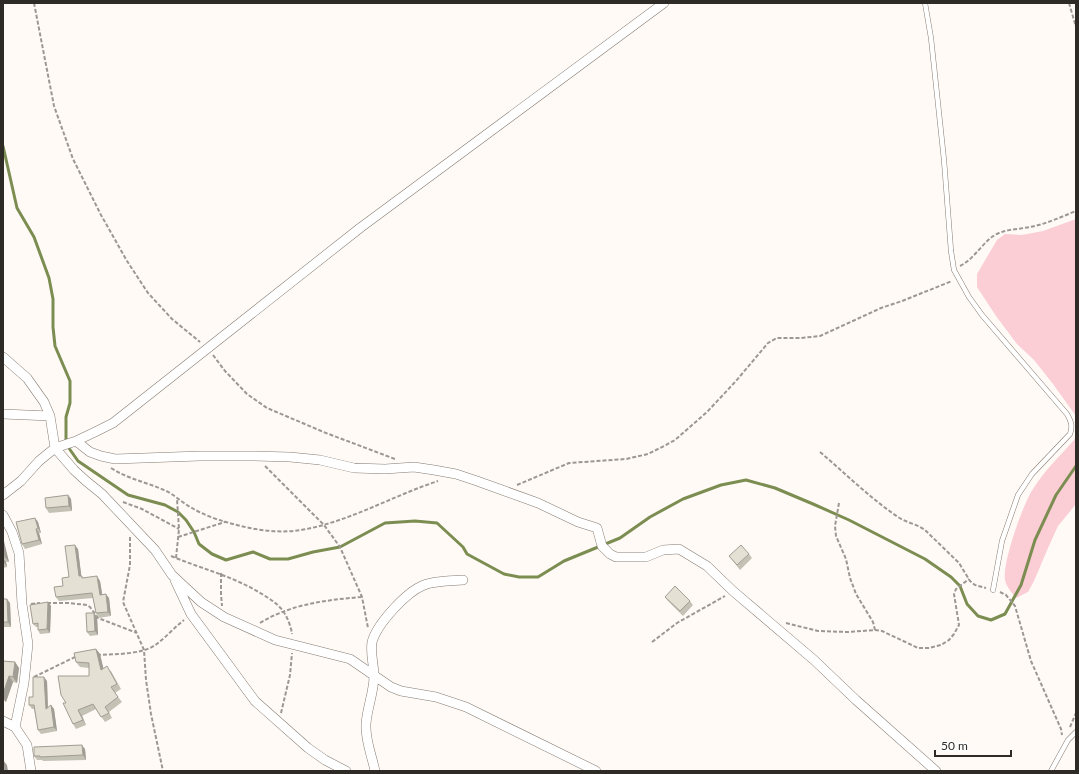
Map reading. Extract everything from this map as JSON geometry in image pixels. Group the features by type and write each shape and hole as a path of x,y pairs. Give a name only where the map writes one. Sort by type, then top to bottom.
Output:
{"street":[{"path":"4,492 21,481 42,458 55,448 76,441 113,423 360,228 664,3"},
{"path":"3,357 27,378 44,402 50,416 55,448 74,470 102,494 155,550 172,575 191,614 256,701 308,748 325,760 346,771"},
{"path":"3,414 50,416"},
{"path":"76,441 90,452 115,459 200,456 290,457 320,460 354,468 385,469 414,467 456,474 544,506 578,522 597,528 602,546 610,554 616,556 646,557 663,550 679,549 707,566 733,591 814,660 856,700 936,771"},
{"path":"3,515 12,532 19,553 22,604 28,644 24,683 15,727"},
{"path":"172,575 201,602 224,617 275,640 350,659 391,687 402,691 436,697 466,707 596,771"},
{"path":"375,771 367,743 366,724 374,676 372,643 377,630 401,600 413,590 425,584 463,580"},
{"path":"3,721 15,727 27,744 31,771"}],"lane":[{"path":"925,3 931,38 954,270 969,297 982,315 1067,414 1072,428 1070,434 1032,474 1018,494 1002,541 993,590"},
{"path":"1051,771 1064,748 1076,732"}],"path":[{"path":"34,3 54,106 73,159 127,261 148,293 172,319 208,348 225,371 247,394 268,408 326,433 396,459"},
{"path":"1069,3 1076,27"},
{"path":"954,270 968,262 992,237 1000,232 1030,227 1058,219 1076,211"},
{"path":"504,491 569,463 626,458 648,454 675,440 707,412 768,343 777,338 820,336 881,308 959,278"},
{"path":"820,452 878,503 905,522 926,530 959,563 969,579 975,585 1006,595 1015,606 1031,661 1061,729 1064,748"},
{"path":"254,456 324,525 340,547 362,598 372,643"},
{"path":"108,467 122,475 165,490 192,508 225,522 254,529 273,530 300,530 324,525 456,474"},
{"path":"176,498 179,529 176,558"},
{"path":"122,502 142,509 179,529"},
{"path":"839,504 835,526 836,536 846,559 850,578 856,594 873,622 875,630"},
{"path":"178,537 225,522"},
{"path":"129,523 131,546 130,565 123,602 138,633 144,650 150,714 163,771"},
{"path":"155,550 221,573 248,585 274,602 284,611 291,628 293,645 290,675 278,722"},
{"path":"221,573 221,594 224,617"},
{"path":"784,622 824,632 882,631 918,648 929,648 941,645 949,640 954,634 959,625 954,594 956,589 969,579"},
{"path":"652,642 677,623 733,591"},
{"path":"250,629 284,611 307,604 330,600 362,598"},
{"path":"22,604 68,603 87,605 98,618 138,633"},
{"path":"92,655 122,654 144,650 157,644 191,614"},
{"path":"24,683 77,656"}],"shaded area":[{"path":"1076,219 1076,416 1034,360 1017,344 996,316 977,287 977,274 997,240 1005,234 1022,235 1043,231"},
{"path":"1076,435 1076,504 1058,526 1028,592 1016,598 1007,585 1005,580 1005,572 1010,548 1019,520 1037,482 1074,440"}],"building":[{"path":"68,495 69,506 46,508 45,498"},
{"path":"35,518 39,540 22,544 16,522"},
{"path":"75,545 79,576 82,576 82,578 97,576 100,595 106,594 108,612 96,613 92,593 56,597 54,587 63,586 62,578 69,577 65,546"},
{"path":"741,545 749,554 737,565 729,556"},
{"path":"3,547 5,557 3,558"},
{"path":"675,586 690,601 680,611 665,597"},
{"path":"3,599 7,599 8,622 3,622"},
{"path":"48,602 47,629 38,630 38,623 33,624 30,605"},
{"path":"86,613 94,613 95,631 87,632"},
{"path":"96,649 101,670 107,666 117,684 111,687 118,697 105,707 109,713 101,717 93,704 78,710 83,720 73,724 63,703 66,703 61,695 58,676 89,676 89,663 76,662 74,653"},
{"path":"3,661 15,662 13,677 9,676 3,694"},
{"path":"33,677 44,677 46,709 51,705 54,727 38,730 34,705 29,705 29,697 33,697"},
{"path":"82,745 83,755 34,756 34,747"},
{"path":"3,760 5,771 3,771"}],"waterway":[{"path":"3,146 17,208 34,237 49,278 53,299 55,346 70,381 70,403 66,417 66,444 78,461 128,495 165,505 178,512 186,520 194,532 199,544 212,554 226,560 253,552 270,559 288,559 340,547 385,523 415,521 437,523 463,547 467,554 504,574 519,577 538,577 564,561 620,538 650,517 683,499 721,485 746,480 775,488 813,504 849,520 925,559 951,577 960,586 967,604 978,616 991,620 1005,614 1021,585 1035,540 1056,495 1076,466"}]}
